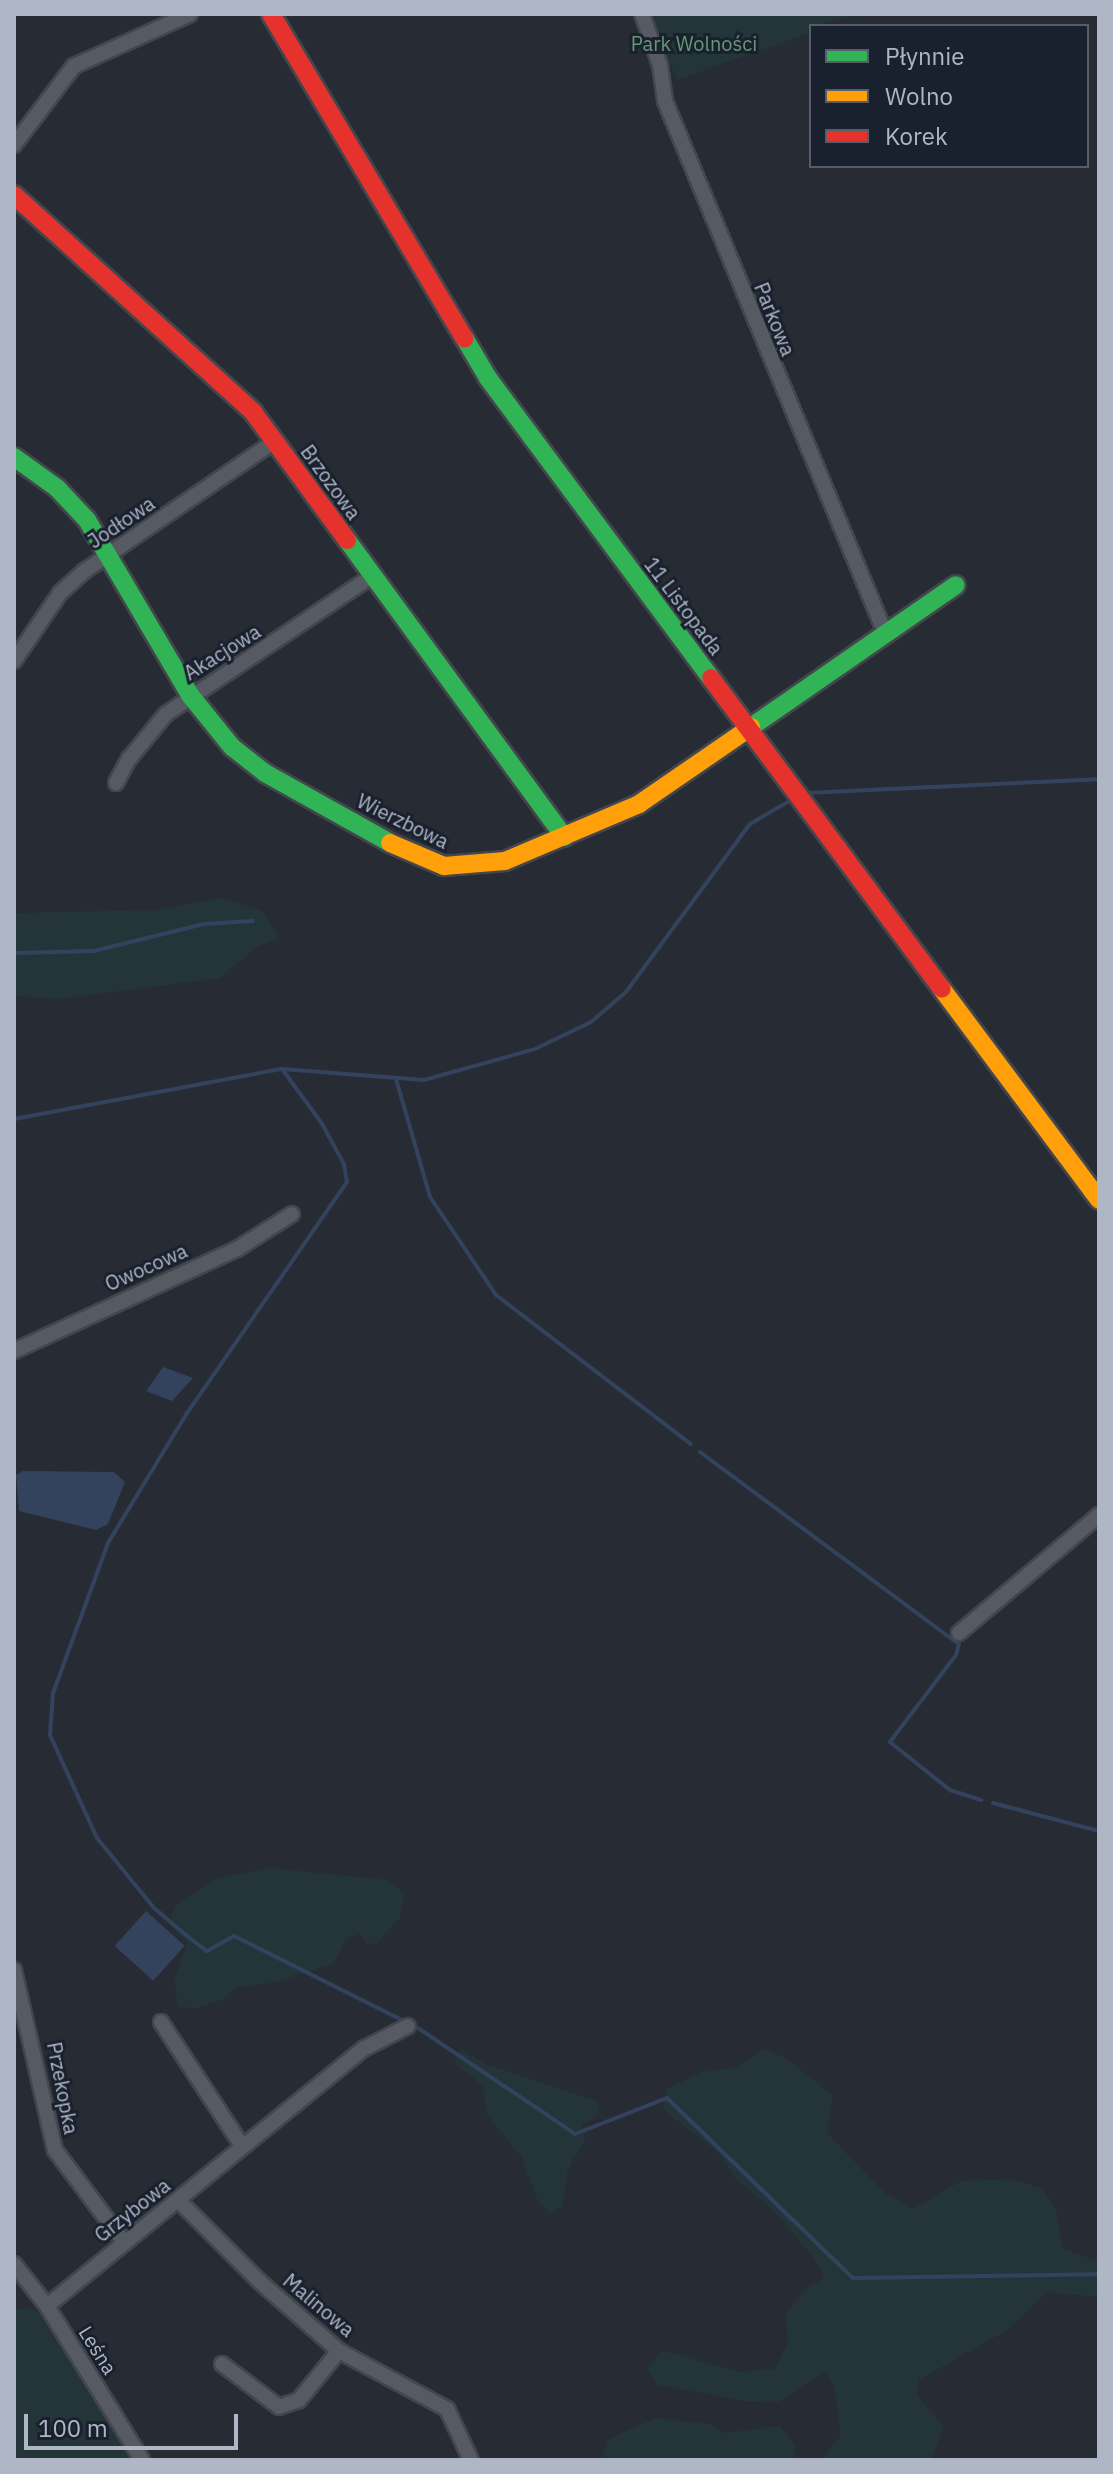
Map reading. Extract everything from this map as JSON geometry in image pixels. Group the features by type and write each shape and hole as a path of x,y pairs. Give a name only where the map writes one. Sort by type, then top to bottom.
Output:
{"street":[{"path":"14,145 74,66 190,14"},
{"name":"11 Listopada","path":"271,14 488,378 1099,1200"},
{"name":"Parkowa","path":"642,14 676,131 886,635"},
{"name":"Brzozowa","path":"14,195 237,395 275,441 564,837"},
{"name":"Jodłowa","path":"14,661 60,593 109,554 275,441"},
{"name":"Wierzbowa","path":"14,457 67,498 109,554 190,695 244,759 431,863 485,866 564,837 660,793 956,585"},
{"name":"Akacjowa","path":"116,783 150,731 190,695 372,576"},
{"name":"Owocowa","path":"14,1351 237,1249 292,1214"},
{"path":"959,1633 1099,1515"},
{"name":"Przekopka","path":"14,1970 55,2150 123,2241"},
{"path":"161,2022 242,2146"},
{"name":"Grzybowa","path":"47,2306 123,2241 365,2048 408,2026"},
{"name":"Malinowa","path":"178,2200 339,2351 447,2409 471,2460"},
{"name":"Leśna","path":"14,2264 47,2306 142,2460"},
{"path":"222,2364 279,2407 299,2400 339,2351"}],"green space":[{"name":"Park Wolności","path":"651,14 860,14 809,24 809,33 677,80"},
{"path":"223,898 262,910 279,938 254,949 220,978 59,999 14,996 14,913 157,910"},
{"path":"270,1868 388,1880 404,1893 400,1918 377,1943 367,1944 360,1934 346,1939 333,1964 272,1983 238,1987 223,1999 197,2008 178,2007 174,1979 187,1942 168,1923 176,1906 215,1879"},
{"path":"763,2049 784,2057 833,2095 827,2133 885,2193 913,2209 961,2181 1012,2179 1043,2189 1056,2209 1062,2248 1099,2262 1099,2297 1047,2292 1007,2330 919,2380 917,2394 943,2427 931,2460 823,2460 841,2435 834,2385 825,2371 778,2402 745,2401 658,2385 647,2368 663,2351 740,2372 774,2369 788,2344 786,2314 806,2288 825,2278 811,2254 773,2210 734,2177 717,2151 663,2110 667,2089 702,2072 737,2067"},
{"path":"463,2050 485,2064 599,2102 598,2115 582,2125 585,2140 568,2169 562,2207 551,2214 538,2201 522,2158 487,2115 483,2086 456,2064 454,2053"},
{"path":"28,2307 43,2314 68,2345 132,2460 14,2460 14,2310"},
{"path":"655,2418 709,2424 725,2433 780,2426 795,2447 794,2460 601,2460 607,2440"}],"water":[{"path":"163,1367 193,1378 172,1401 146,1391"},
{"path":"23,1471 114,1472 125,1482 108,1524 96,1530 19,1511 16,1475"},
{"path":"146,1911 185,1946 153,1981 115,1946"}],"waterway":[{"path":"806,793 1099,779"},
{"path":"14,1119 282,1069 424,1080 535,1049 591,1022 626,992 750,824 791,800"},
{"path":"14,953 94,951 204,924 253,921"},
{"path":"282,1069 321,1122 344,1164 347,1182 187,1413 108,1543 53,1693 50,1735 97,1838 154,1908 187,1936 207,1951 234,1936 404,2021"},
{"path":"396,1079 430,1197 496,1295 691,1444"},
{"path":"700,1452 959,1644 956,1655 890,1742 950,1790 981,1800"},
{"path":"993,1803 1099,1831"},
{"path":"418,2028 575,2134 667,2098 853,2278 1099,2274"}],"traffic: fast":[{"path":"465,339 488,378 711,678"},
{"path":"14,457 57,488 87,520 190,695 232,747 265,773 390,843"},
{"path":"347,540 564,837"},
{"path":"751,727 956,585"}],"traffic: slow":[{"path":"390,843 444,866 505,861 639,804 751,727"},
{"path":"942,989 1099,1200"}],"traffic: jam":[{"path":"271,14 465,339"},
{"path":"14,195 253,412 347,540"},
{"path":"711,678 942,989"}]}
